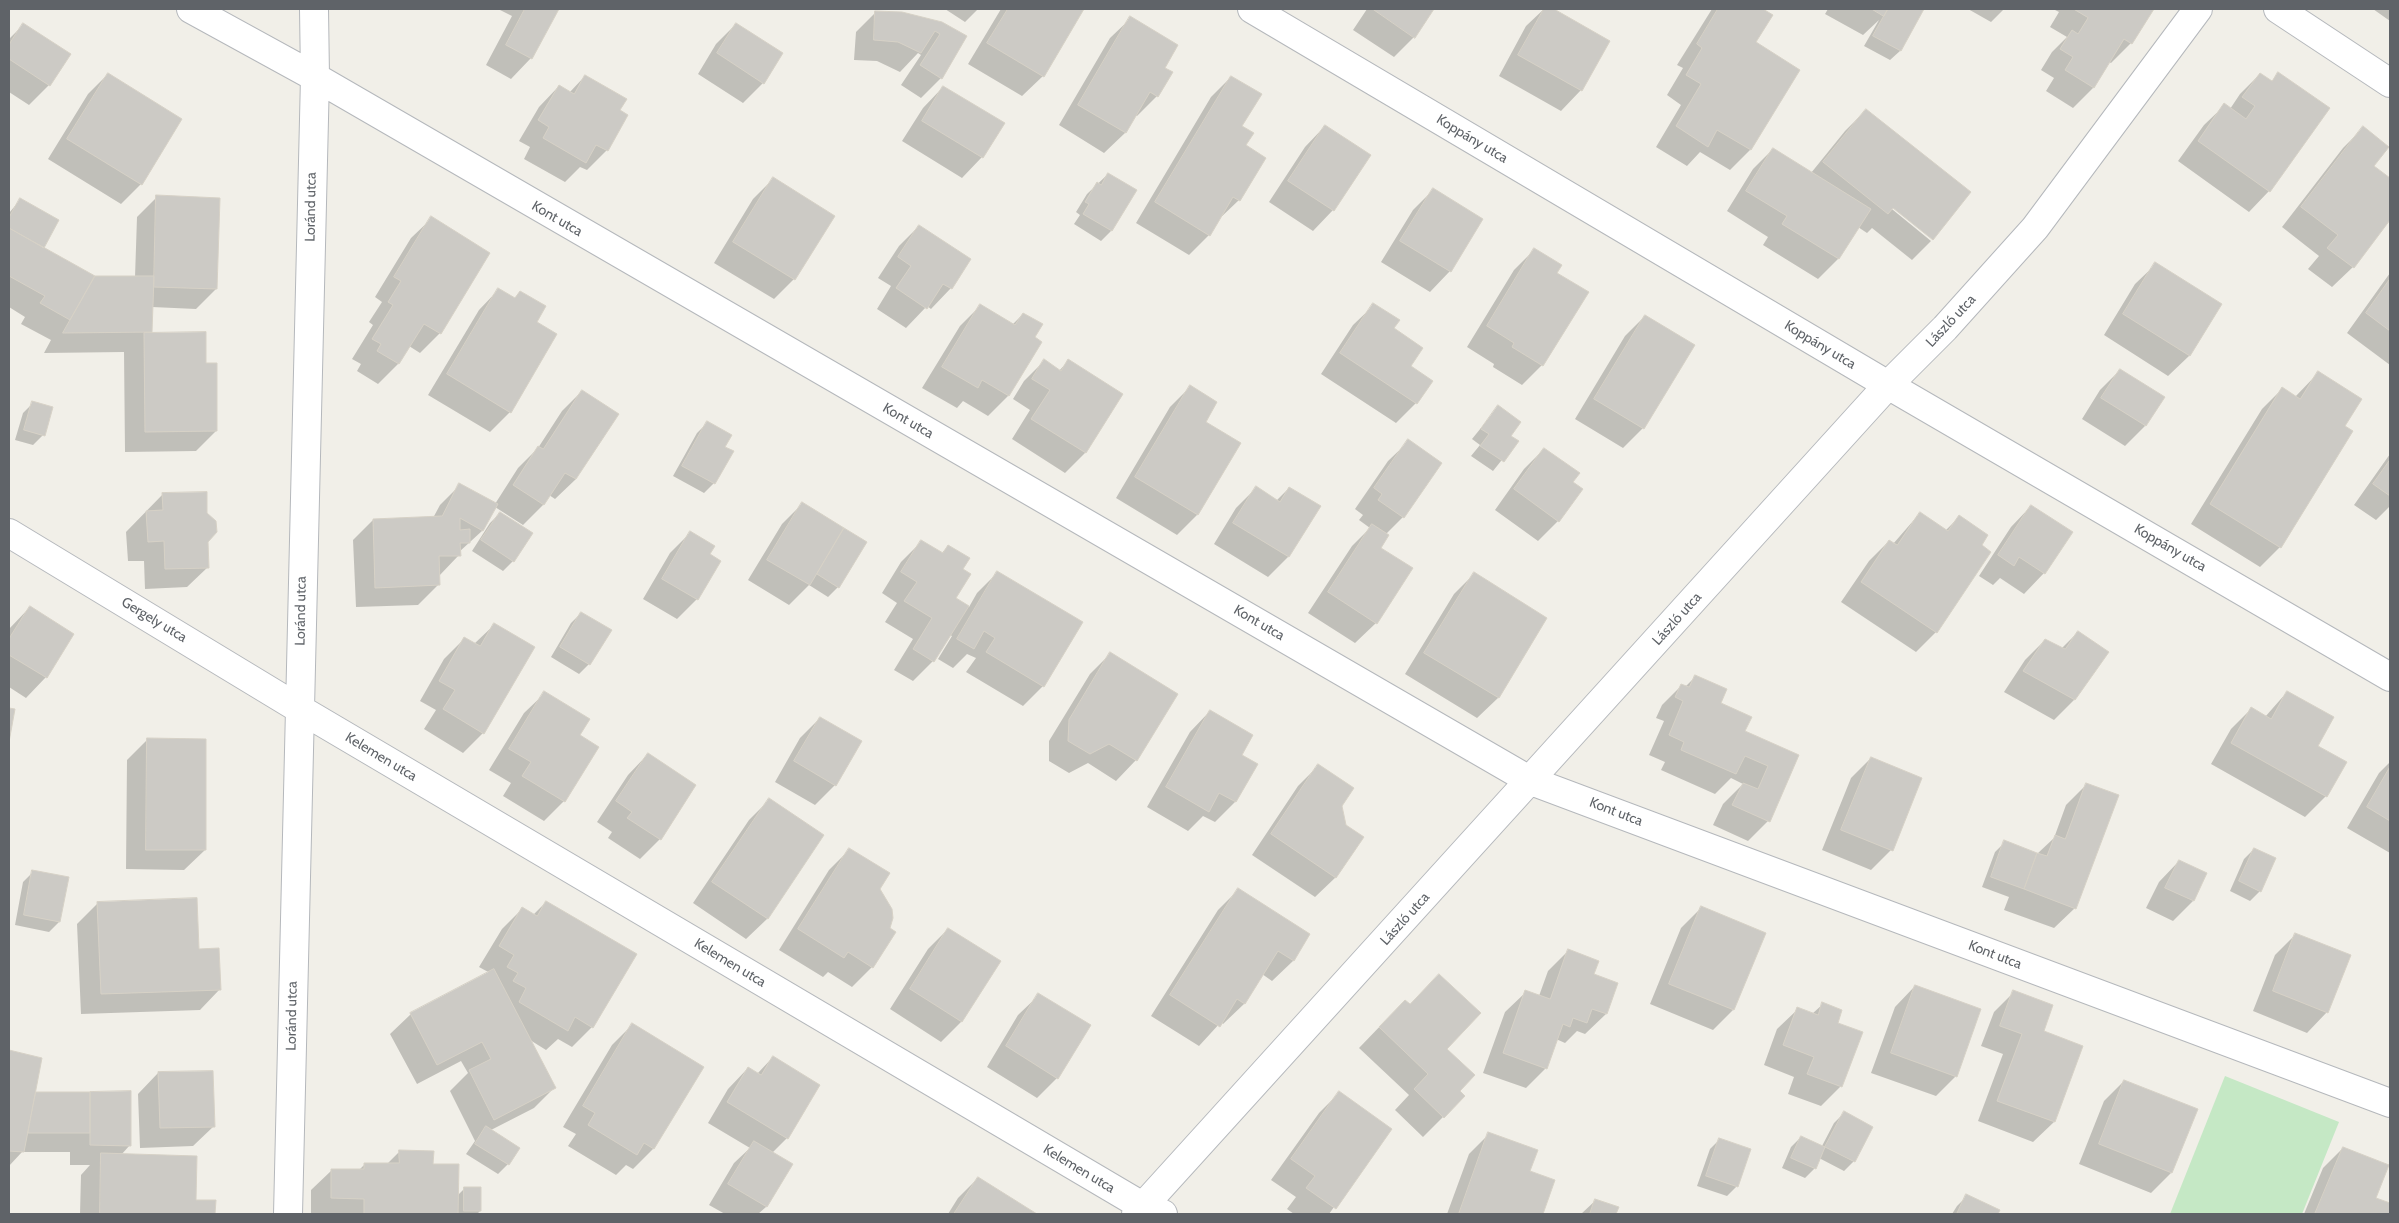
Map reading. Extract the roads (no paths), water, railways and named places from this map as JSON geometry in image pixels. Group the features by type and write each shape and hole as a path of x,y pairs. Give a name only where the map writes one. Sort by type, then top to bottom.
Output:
{"street":[{"name":"Kont utca","path":"191,9 314,77 1531,781 2390,1103"},
{"name":"Loránd utca","path":"288,1214 314,9"},
{"name":"Koppány utca","path":"1252,9 1888,385 2390,677"},
{"name":"László utca","path":"1148,1212 1531,781 1888,385 1945,328 2035,228 2198,9"},
{"path":"2278,9 2390,83"},
{"name":"Gergely utca","path":"9,533 298,708"},
{"name":"Kelemen utca","path":"298,708 1148,1212"}]}
